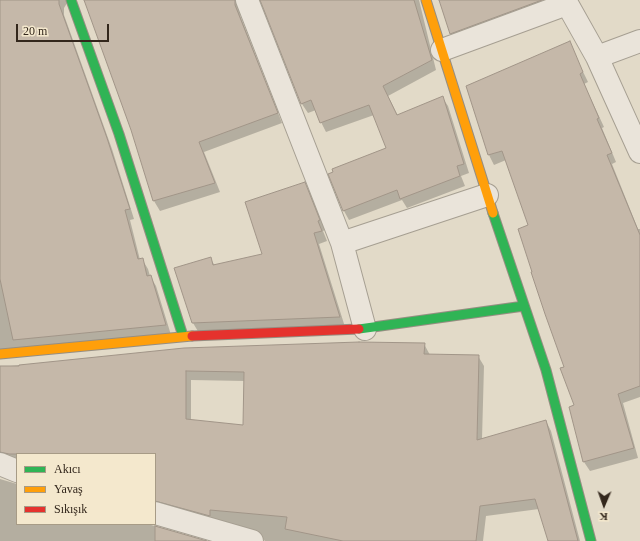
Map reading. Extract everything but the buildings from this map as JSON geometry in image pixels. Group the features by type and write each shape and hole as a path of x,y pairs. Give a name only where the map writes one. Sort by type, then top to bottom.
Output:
{"street":[{"path":"71,0 119,134 183,336"},
{"path":"247,0 342,243 365,329"},
{"path":"426,0 487,195 546,370 591,541"},
{"path":"442,50 566,2 596,57 640,152"},
{"path":"596,57 640,41"},
{"path":"342,243 487,195"},
{"path":"1,351 183,336 365,329 524,306"},
{"path":"0,464 16,471"},
{"path":"156,513 252,541"}],"traffic: fast":[{"path":"71,0 119,134 183,336"},
{"path":"493,213 546,370 591,541"},
{"path":"359,329 524,306"}],"traffic: slow":[{"path":"426,0 493,213"},
{"path":"0,354 192,336"}],"traffic: jam":[{"path":"192,336 359,329"}]}
